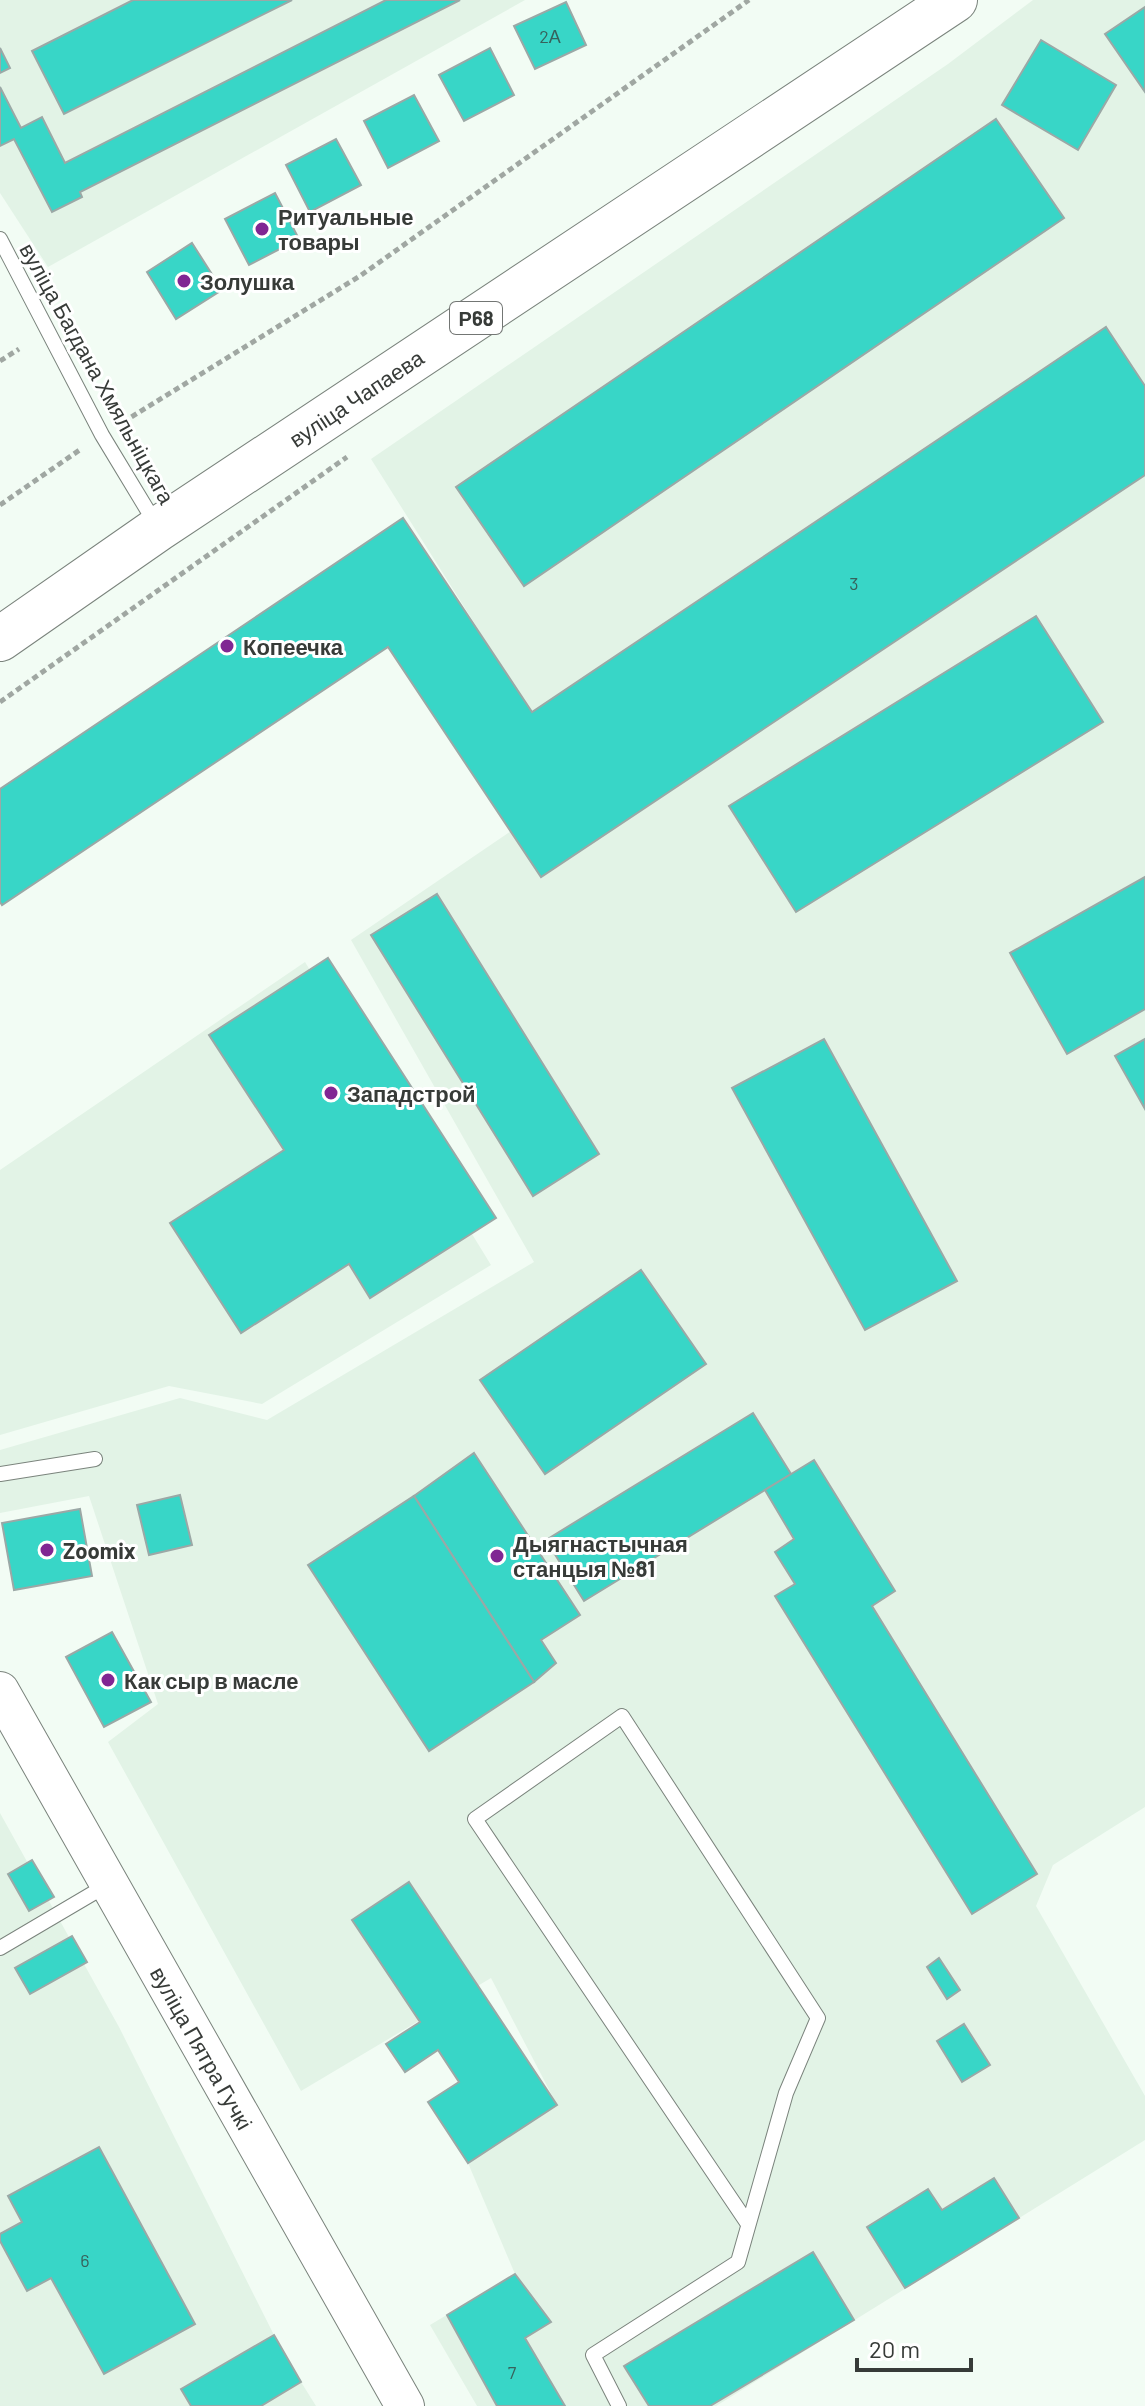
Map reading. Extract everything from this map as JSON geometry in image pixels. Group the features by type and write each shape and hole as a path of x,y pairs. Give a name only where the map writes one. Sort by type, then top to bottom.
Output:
{"main road":[{"name":"вуліца Чапаева","path":"0,639 158,529 955,0"}],"street":[{"name":"вуліца Пятра Гучкі","path":"0,1691 405,2406"}],"lane":[{"name":"вуліца Багдана Хмяльніцкага","path":"0,239 102,435 158,529"},
{"path":"0,1474 95,1459"},
{"path":"619,2406 593,2355 738,2262 786,2093 818,2018 622,1716 475,1819 748,2224"},
{"path":"0,1948 108,1885"}],"path":[{"path":"0,505 102,435 360,276 749,0"},
{"path":"0,361 19,349"}],"shaded area":[{"path":"0,0 525,0 48,267 0,193"},
{"path":"1033,0 1145,0 1145,1807 1053,1865 1036,1906 1145,2096 1145,2140 716,2406 477,2406 430,2325 515,2274 468,2163 557,2105 491,1978 301,2091 108,1742 158,1704 89,1496 0,1513 0,1450 180,1398 267,1420 534,1262 351,940 577,786 371,459 948,64"},
{"path":"305,962 491,1265 262,1404 169,1386 0,1435 0,1170"},
{"path":"0,1813 119,2027 274,2335 181,2388 191,2406 0,2406"},
{"path":"301,2382 316,2406 261,2406"}],"building":[{"path":"133,0 292,0 64,114 32,51"},
{"path":"386,0 460,0 80,192 82,197 52,212 14,139 0,146 0,87 21,128 42,117 65,163"},
{"path":"566,2 586,45 535,69 514,26"},
{"path":"1145,7 1145,92 1105,34"},
{"path":"1041,40 1116,85 1078,150 1002,105"},
{"path":"0,48 10,68 0,73"},
{"path":"490,48 514,95 464,121 439,75"},
{"path":"414,95 439,141 388,168 364,121"},
{"path":"996,119 1064,218 524,586 456,487"},
{"path":"336,139 361,185 310,212 286,165"},
{"name":"Ритуальные товары","path":"275,193 299,239 249,265 225,219"},
{"name":"Золушка","path":"192,243 222,290 176,319 147,272"},
{"path":"1106,327 1145,386 1145,475 541,877 388,647 2,905 0,902 0,789 403,518 532,712"},
{"path":"1036,616 1103,722 796,912 729,806"},
{"path":"1145,877 1145,1009 1067,1054 1010,953"},
{"path":"437,894 599,1154 533,1196 371,935"},
{"name":"Западстрой","path":"328,958 496,1218 370,1298 349,1264 241,1333 170,1223 284,1150 209,1035"},
{"path":"824,1039 957,1281 865,1330 732,1088"},
{"path":"1145,1039 1145,1109 1115,1056"},
{"path":"641,1270 706,1364 545,1474 480,1380"},
{"path":"753,1413 791,1474 584,1601 546,1540"},
{"name":"Дыягнастычная станцыя №81","path":"474,1453 580,1615 541,1640 556,1663 534,1682 414,1496"},
{"path":"814,1460 895,1591 872,1606 1037,1874 972,1914 775,1596 795,1584 775,1552 794,1539 765,1490"},
{"path":"180,1495 192,1545 149,1555 137,1505"},
{"path":"414,1496 534,1682 429,1751 308,1565"},
{"name":"Zoomix","path":"80,1509 92,1576 14,1590 2,1523"},
{"name":"Как сыр в масле","path":"112,1632 151,1702 104,1727 66,1657"},
{"path":"32,1860 54,1897 29,1911 8,1874"},
{"path":"409,1882 557,2105 468,2163 428,2102 459,2082 438,2050 405,2072 386,2044 420,2022 352,1920"},
{"path":"72,1936 87,1962 30,1994 15,1968"},
{"path":"939,1958 960,1990 947,1999 927,1967"},
{"path":"964,2024 990,2065 962,2082 937,2041"},
{"path":"99,2147 195,2324 104,2374 51,2278 27,2291 0,2241 0,2234 22,2222 8,2196"},
{"path":"994,2178 1019,2218 905,2288 867,2227 928,2189 942,2210"},
{"path":"813,2252 854,2320 710,2406 649,2406 624,2366"},
{"path":"515,2274 551,2322 525,2338 565,2406 497,2406 447,2315"},
{"path":"274,2335 301,2382 261,2406 191,2406 181,2389"}],"place":[{"name":"Ритуальные товары","path":"262,229"},
{"name":"Золушка","path":"184,281"},
{"name":"Копеечка","path":"227,646"},
{"name":"Западстрой","path":"331,1093"},
{"name":"Zoomix","path":"47,1550"},
{"name":"Дыягнастычная станцыя №81","path":"497,1556"},
{"name":"Как сыр в масле","path":"108,1680"}]}
